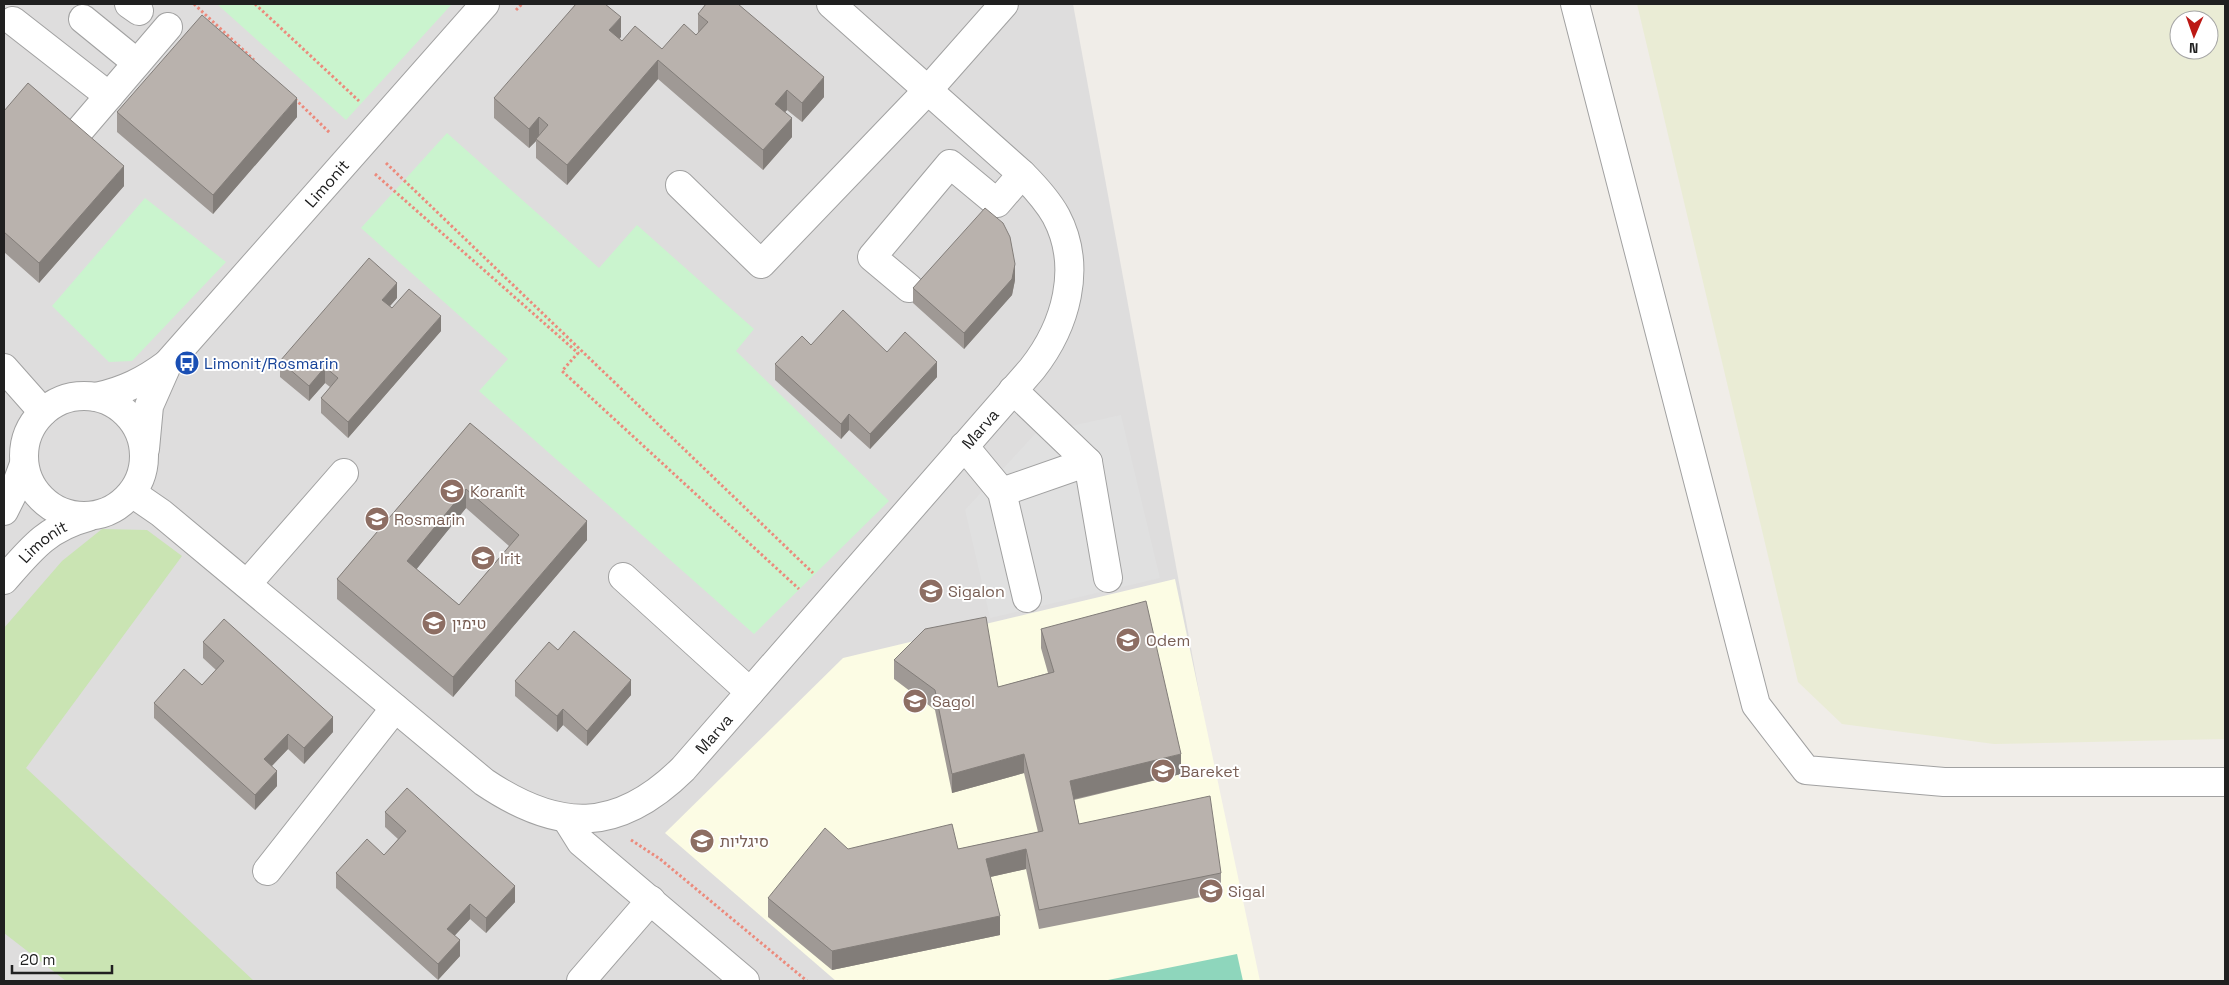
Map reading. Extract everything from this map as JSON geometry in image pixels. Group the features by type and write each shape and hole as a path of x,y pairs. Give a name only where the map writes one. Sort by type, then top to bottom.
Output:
{"street":[{"name":"Limonit","path":"96,397 137,384 168,363 486,4"},
{"name":"Marva","path":"597,818 636,806 669,783 1043,355 1052,340 1066,303 1069,282 1069,260 1065,238 1056,216 1042,195 1022,174 831,4"},
{"path":"680,185 762,264 928,90 1004,4"},
{"path":"1575,4 1756,705 1806,770 1944,782 2225,782"},
{"path":"14,19 109,96"},
{"path":"83,19 137,63"},
{"path":"79,131 168,27"},
{"path":"910,288 872,257 950,164 997,203 1022,174"},
{"name":"Limonit","path":"144,449 149,406 168,363"},
{"path":"4,368 43,412"},
{"path":"1013,390 1088,462 1108,578"},
{"path":"96,397 114,403 129,415 139,430 144,449 144,468 132,494 110,511 92,516 72,515 47,504 30,482 24,464 24,454 28,435 43,412 67,398 96,397"},
{"path":"964,446 1002,492 1027,598"},
{"path":"1002,492 1088,462"},
{"path":"4,511 24,464"},
{"path":"247,584 344,473"},
{"path":"132,494 161,513 484,782 531,810 566,818 597,818"},
{"name":"Limonit","path":"4,580 43,538 65,524 92,516"},
{"path":"623,577 750,692"},
{"path":"267,871 395,708"},
{"path":"566,818 581,842 745,981"},
{"path":"581,981 651,900"}],"path":[{"path":"194,4 259,65"},
{"path":"255,4 382,122"},
{"path":"288,93 352,154 578,353 562,370 829,602"},
{"path":"382,160 829,602"},
{"path":"597,818 660,860 806,981"}],"shaded area":[{"path":"4,4 1073,4 1252,981 4,981"},
{"path":"1637,4 2225,4 2225,739 1994,744 1842,724 1798,682"},
{"path":"1121,415 1160,578 990,618 965,510 1035,434"},
{"path":"1175,579 1260,981 836,981 665,833 843,658"}],"green space":[{"path":"217,4 452,4 346,120"},
{"path":"447,133 599,268 637,225 754,329 736,351 889,501 754,634 479,391 508,359 361,228"},
{"path":"145,198 226,262 132,361 109,362 52,306"},
{"path":"102,529 147,530 182,556 26,768 254,981 66,981 4,933 4,628 62,561"},
{"path":"1237,954 1243,981 1103,981"}],"building":[{"path":"576,4 605,4 621,17 609,30 622,41 635,26 662,49 684,24 696,35 708,22 698,14 706,4 738,4 824,77 802,103 787,90 775,104 792,118 763,150 658,60 567,165 536,139 548,125 539,117 529,129 494,98"},
{"path":"202,15 297,98 213,195 117,112"},
{"path":"28,83 124,166 39,263 4,232 4,111"},
{"path":"985,208 1003,223 1010,237 1015,264 1012,279 964,333 913,288"},
{"path":"369,258 397,283 382,300 392,308 409,289 441,316 348,422 321,398 338,378 325,367 309,386 280,361"},
{"path":"843,310 887,352 905,332 937,362 870,434 849,414 841,424 775,364 802,336 811,345"},
{"path":"470,423 587,521 453,677 337,579","holes":["466,489 519,535 459,605 407,561"]},
{"path":"1146,601 1181,754 1070,781 1079,824 1210,796 1221,873 1039,910 1026,849 986,859 1000,916 832,951 768,898 825,828 848,849 952,824 958,849 1043,831 1024,754 952,774 935,690 894,660 925,629 986,617 998,687 1054,672 1041,629"},
{"path":"224,619 333,717 304,748 288,734 264,759 277,771 255,795 154,703 184,669 202,685 224,661 203,642"},
{"path":"574,631 631,680 587,731 563,709 557,716 515,681 549,642 558,650"},
{"path":"407,788 515,886 486,918 470,904 447,929 460,940 438,964 336,873 367,839 384,855 406,831 385,812"}],"place":[{"name":"Limonit/Rosmarin","path":"187,363"},
{"name":"Koranit","path":"452,491"},
{"name":"Rosmarin","path":"377,519"},
{"name":"Irit","path":"483,558"},
{"name":"Sigalon","path":"931,591"},
{"name":"טימין","path":"434,623"},
{"name":"Odem","path":"1128,640"},
{"name":"Sagol","path":"915,701"},
{"name":"Bareket","path":"1163,771"},
{"name":"סיגליות","path":"702,841"},
{"name":"Sigal","path":"1211,891"}]}
